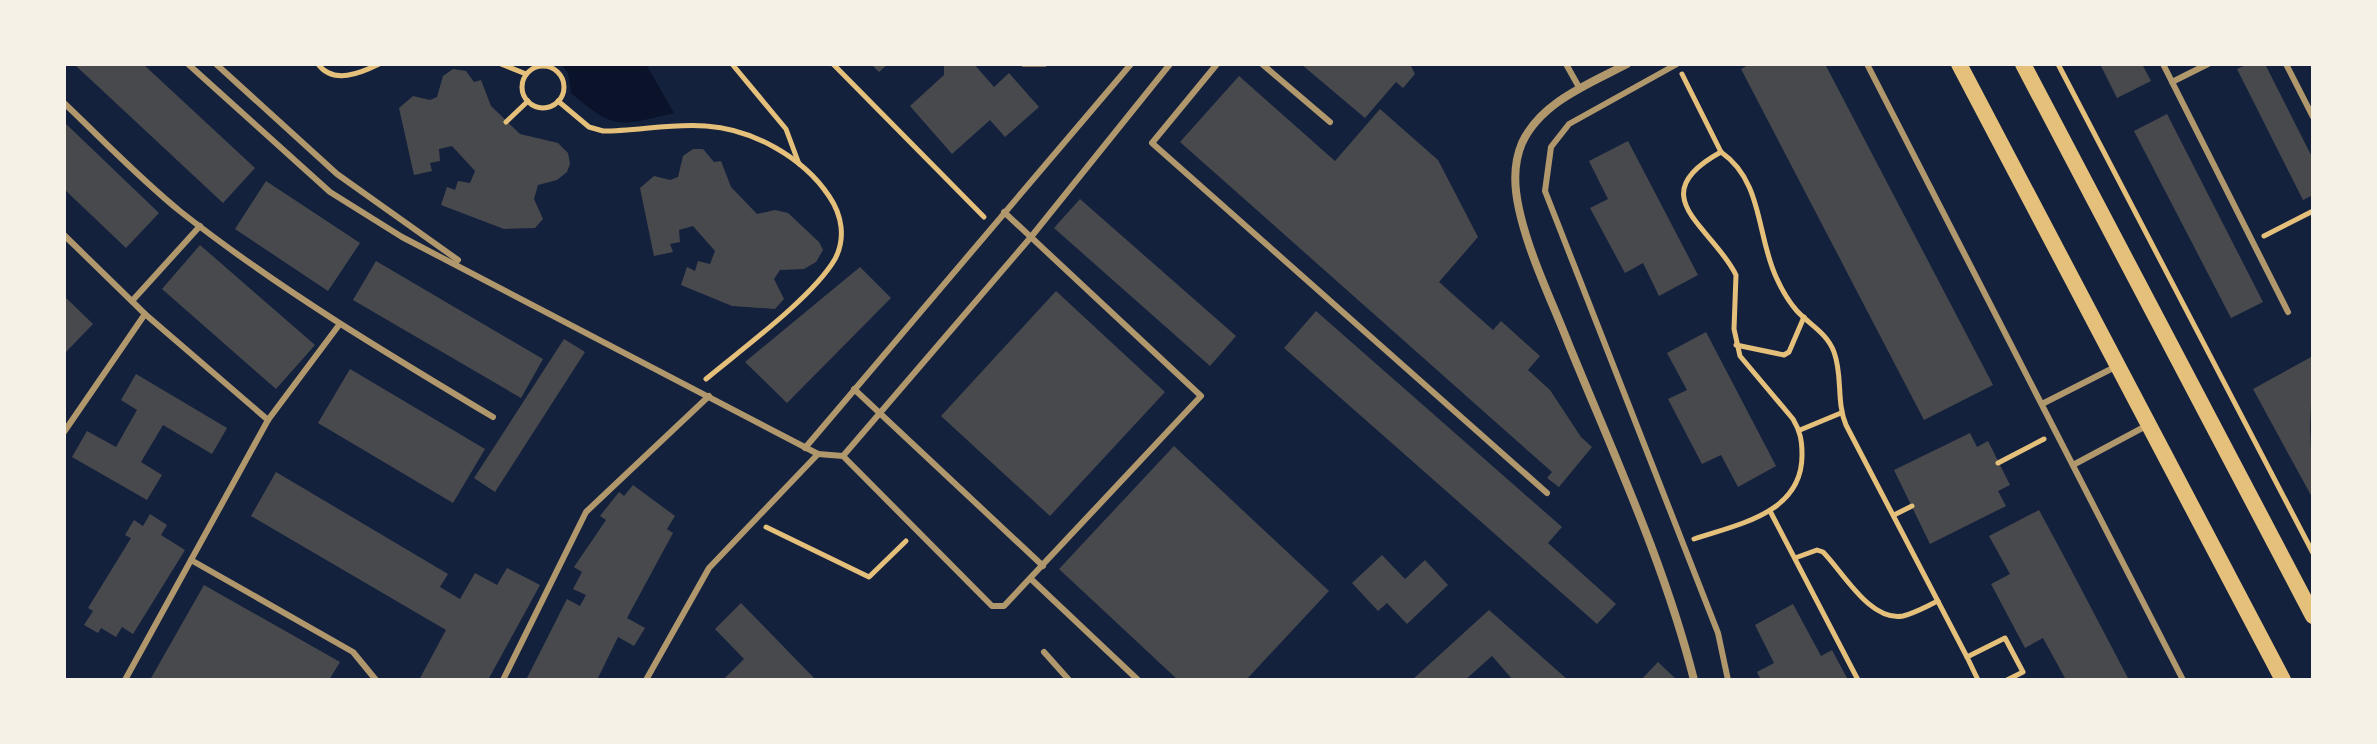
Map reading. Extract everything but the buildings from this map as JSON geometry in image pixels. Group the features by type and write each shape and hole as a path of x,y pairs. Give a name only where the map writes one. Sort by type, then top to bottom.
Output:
{"main road":[{"path":"1959,64 2283,680"},
{"path":"2023,64 2313,616"}],"street":[{"path":"1627,64 1580,89 1544,114 1522,144 1515,176 1519,208 1543,279 1669,594 1694,680"}],"lane":[{"path":"188,64 330,192 402,237 470,269 805,448 818,454 843,456 992,606 1004,606 1031,579 1201,396 1004,212"},
{"path":"216,64 337,174 410,223 470,269"},
{"path":"805,448 1131,64"},
{"path":"843,456 1031,237 1170,64"},
{"path":"1217,64 1152,143 1547,493"},
{"path":"1262,64 1330,122"},
{"path":"1566,64 1580,89"},
{"path":"1867,64 2183,680"},
{"path":"2163,64 2288,312"},
{"path":"2172,82 2208,64"},
{"path":"2286,64 2313,117"},
{"path":"1678,65 1569,124 1551,147 1544,174 1545,191 1718,633 1728,680"},
{"path":"64,103 200,226 339,325 493,417"},
{"path":"132,301 200,226"},
{"path":"64,235 145,314 268,420"},
{"path":"64,432 145,314"},
{"path":"125,680 268,420 339,325"},
{"path":"2042,404 2118,366"},
{"path":"854,389 1043,566"},
{"path":"503,680 586,512 705,394"},
{"path":"2073,465 2149,424"},
{"path":"646,680 709,568 818,454"},
{"path":"191,560 353,652 376,680"},
{"path":"1031,579 1138,680"},
{"path":"1044,652 1069,680"}],"path":[{"path":"318,64 322,70 340,76 379,64"},
{"path":"501,64 526,74"},
{"path":"732,64 786,129 799,164"},
{"path":"833,64 993,225"},
{"path":"1023,64 1045,64"},
{"path":"2058,64 2313,553"},
{"path":"1678,65 1721,152 1731,159 1750,185 1775,276 1804,317 1825,336 1835,353 1841,413 1978,680"},
{"path":"537,66 552,66 564,83 558,101 539,108 528,101 522,88 526,74 537,66"},
{"path":"506,122 528,101"},
{"path":"558,101 589,127 603,131 706,126 752,137 799,164 818,181 833,201 842,236 838,252 815,283 694,389"},
{"path":"1683,543 1770,511 1792,492 1800,474 1800,430 1779,401 1747,367 1736,345 1736,275 1693,221 1683,191 1692,171 1721,152"},
{"path":"2253,242 2313,211"},
{"path":"1736,345 1784,355 1789,352 1804,317"},
{"path":"1800,430 1841,413"},
{"path":"1998,463 2057,433"},
{"path":"1894,515 1912,506"},
{"path":"1770,511 1858,680"},
{"path":"755,521 869,577 917,530"},
{"path":"1795,558 1817,550 1823,552 1874,608 1885,614 1907,615 1938,601"},
{"path":"1967,657 2005,638 2023,672 2007,680"}],"water":[{"path":"561,64 646,64 674,113 641,121 609,119 571,93 568,73"}]}
